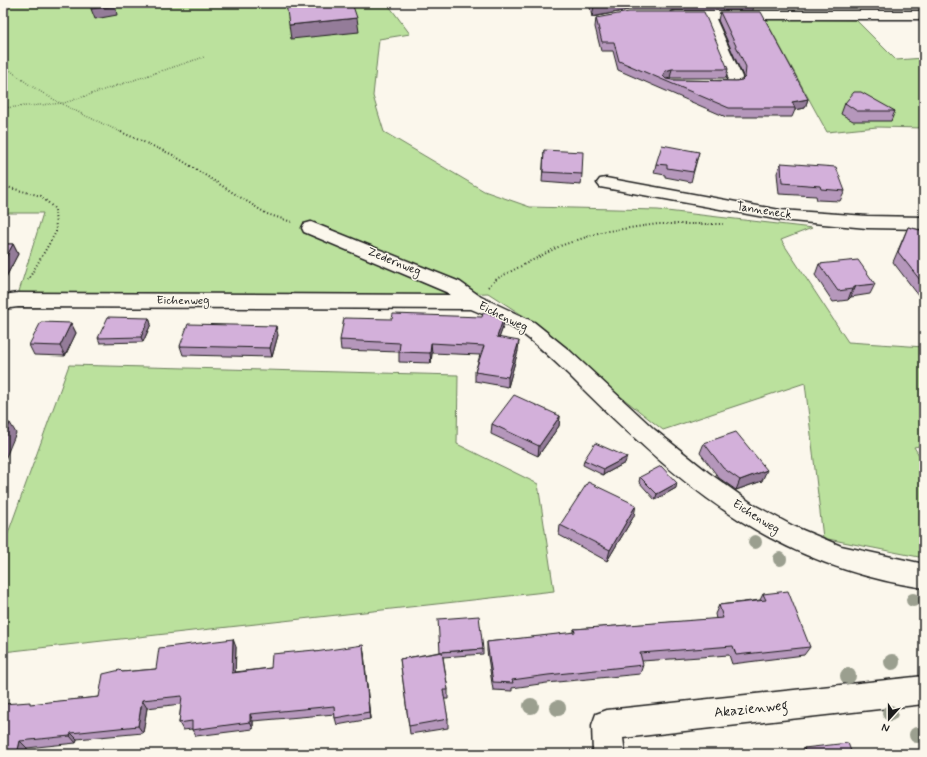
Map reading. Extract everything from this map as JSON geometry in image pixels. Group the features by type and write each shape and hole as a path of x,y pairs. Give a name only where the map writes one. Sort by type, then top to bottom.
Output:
{"street":[{"path":"664,15 924,15"},
{"path":"692,84 734,85 735,77 708,16"},
{"name":"Tanneneck","path":"606,183 780,215 867,222 924,223"},
{"name":"Zedernweg","path":"311,228 453,287 474,302"},
{"name":"Eichenweg","path":"10,301 474,302 527,327 562,356 647,436 700,480 744,512 784,534 838,556 910,574 924,576"},
{"name":"Akazienweg","path":"609,754 607,725 924,690"}],"path":[{"path":"3,108 64,103 165,69 204,58"},
{"path":"3,64 20,78 80,113 173,155 267,214 311,228"},
{"path":"3,186 41,196 56,209 56,232 10,301"},
{"path":"474,302 480,293 498,278 560,246 601,232 658,224 728,224"}],"green space":[{"path":"3,3 387,3 410,34 379,39 373,96 384,132 484,191 530,207 658,210 812,228 781,240 848,342 924,347 924,445 914,447 924,463 924,558 823,538 805,383 663,430 567,354 533,322 488,293 344,298 17,298 43,213 3,213"},
{"path":"765,19 856,20 896,60 924,58 924,128 877,127 827,132"},
{"path":"69,365 458,375 457,444 538,484 554,591 3,652 3,547"}],"building":[{"path":"91,3 114,3 114,6 91,9"},
{"path":"286,3 352,3 357,18 289,25"},
{"path":"593,3 606,3 594,6"},
{"path":"629,12 704,12 728,69 672,69 665,71 663,76 666,79 672,80 736,81 742,80 745,77 746,67 720,12 761,12 808,99 792,102 795,108 729,108 619,61 614,42 602,42 596,18"},
{"path":"854,92 861,92 895,111 857,111 845,103"},
{"path":"662,145 699,152 693,172 667,168 667,165 656,164"},
{"path":"544,150 583,152 582,174 543,172"},
{"path":"781,163 836,167 845,191 821,189 820,186 782,183"},
{"path":"908,227 924,231 924,285 898,252"},
{"path":"3,244 13,244 3,263"},
{"path":"858,260 875,284 856,286 852,289 838,291 819,264"},
{"path":"483,313 504,317 497,337 519,341 508,377 475,372 484,346 431,343 430,353 399,352 400,343 340,340 344,318 392,319 393,314 482,317"},
{"path":"108,317 149,318 141,337 98,338"},
{"path":"41,322 71,323 60,346 29,345"},
{"path":"188,324 276,326 270,348 180,346"},
{"path":"514,395 560,416 539,446 492,424"},
{"path":"3,423 10,423 3,440"},
{"path":"736,432 767,470 740,480 723,468 704,443"},
{"path":"595,443 627,457 604,469 584,460"},
{"path":"661,466 677,483 657,494 640,477"},
{"path":"588,482 636,505 610,550 560,525"},
{"path":"788,591 810,647 736,655 733,646 640,653 643,665 512,680 513,683 493,682 487,642 575,632 574,629 723,618 719,605 766,600 763,594"},
{"path":"479,616 483,649 440,652 438,619"},
{"path":"233,639 232,673 271,668 272,654 315,650 315,652 363,645 369,712 335,718 334,706 250,714 250,722 192,730 192,721 179,723 182,696 142,700 138,726 71,733 70,736 20,741 17,754 3,754 3,704 30,702 30,704 99,697 103,674 120,670 122,672 156,669 159,648"},
{"path":"442,652 448,690 443,690 448,719 409,726 400,659"},
{"path":"848,743 852,754 806,754 804,748"}]}
